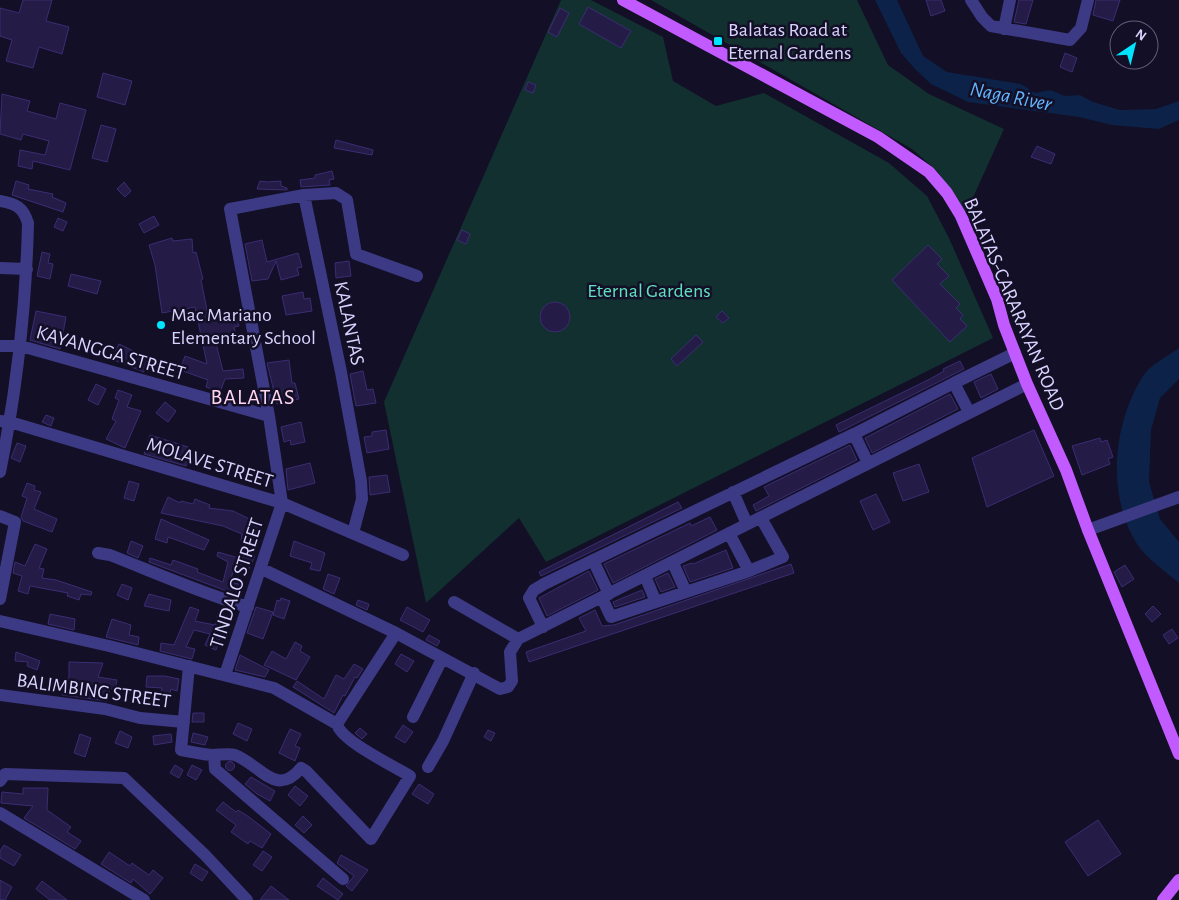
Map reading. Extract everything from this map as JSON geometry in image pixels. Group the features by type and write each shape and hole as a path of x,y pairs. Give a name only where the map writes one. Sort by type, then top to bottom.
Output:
{"main road":[{"name":"BALATAS-CARARAYAN ROAD","path":"623,0 878,137 929,172 947,193 961,216 996,299 1027,384 1066,470 1088,530 1179,754"},
{"path":"1163,900 1179,880"}],"street":[{"path":"971,0 982,17 991,26 1070,40 1081,28 1088,0"},
{"path":"1004,29 1010,0"},
{"path":"282,503 269,416 230,209 304,195 336,193 347,200 356,254 418,276"},
{"name":"KALANTAS","path":"304,195 341,372 361,481 362,499 353,533"},
{"path":"0,201 16,204 24,211 28,223 27,269 21,346 5,421 0,472"},
{"path":"0,268 27,269"},
{"name":"KAYANGGA STREET","path":"0,346 21,346 269,416"},
{"path":"543,627 530,598 534,590 1015,353"},
{"path":"954,383 969,412"},
{"path":"262,568 396,633 474,673 500,689 508,687 512,681 510,652 518,639 1027,384"},
{"name":"MOLAVE STREET","path":"5,421 282,503 403,554"},
{"path":"854,434 868,462"},
{"path":"733,492 747,524"},
{"path":"1088,530 1179,497"},
{"name":"TINDALO STREET","path":"225,675 282,503"},
{"path":"0,516 15,522 0,599"},
{"path":"593,560 611,618 749,571 783,557 761,518"},
{"path":"729,533 749,571"},
{"path":"98,554 110,555 180,584 196,588 207,595 248,607"},
{"path":"673,563 686,592"},
{"path":"645,576 656,602"},
{"path":"454,602 518,639"},
{"path":"0,621 189,666 274,688 337,724 341,732 357,744 410,776 371,839 306,770 301,768 292,779 285,782 272,779 234,754 214,755 181,750 189,666"},
{"path":"337,724 396,633"},
{"path":"413,717 442,658"},
{"path":"428,767 443,741 474,673"},
{"name":"BALIMBING STREET","path":"0,695 105,709 140,718 184,722"},
{"path":"214,755 214,769 343,879"},
{"path":"0,782 5,774 94,775 124,778 205,855 247,900"},
{"path":"0,813 144,900"}],"green space":[{"name":"Eternal Gardens","path":"561,0 591,0 663,37 673,81 716,106 764,93 889,163 927,196 949,238 993,338 546,562 519,518 426,603 384,402"},
{"path":"651,0 857,0 888,65 929,94 1004,129 966,213 937,171 912,149"}],"water":[{"name":"Naga River","path":"875,0 897,0 923,56 947,72 1021,84 1035,93 1050,90 1065,96 1080,95 1093,102 1120,110 1156,109 1179,101 1179,120 1159,129 1112,125 1079,117 968,102 931,84 915,69 901,53"},
{"path":"1179,348 1179,379 1160,398 1151,430 1149,482 1160,519 1179,542 1179,583 1151,560 1141,549 1127,525 1117,482 1117,459 1125,415 1143,376 1155,364"}],"building":[{"path":"23,0 52,0 46,21 69,27 62,54 39,47 33,68 6,61 12,40 0,36 0,8 19,13"},
{"path":"926,0 941,0 945,11 931,16"},
{"path":"1019,0 1033,0 1026,24 1014,22"},
{"path":"1096,0 1120,0 1113,20 1093,15"},
{"path":"588,7 631,31 621,48 579,24"},
{"path":"560,8 569,13 557,37 548,32"},
{"path":"1065,53 1077,58 1072,72 1060,67"},
{"path":"103,73 132,81 125,105 97,97"},
{"path":"528,82 536,85 533,93 525,90"},
{"path":"2,94 30,101 27,111 56,119 60,103 86,110 70,170 33,161 32,169 18,166 20,150 45,155 49,141 23,134 21,140 0,134"},
{"path":"101,125 116,129 107,162 92,158"},
{"path":"336,140 373,150 372,155 334,148"},
{"path":"1037,146 1055,154 1051,164 1031,157"},
{"path":"332,171 334,179 329,180 330,185 301,187 300,180 315,178 315,175"},
{"path":"16,181 29,185 28,189 53,194 52,197 66,203 63,212 12,195"},
{"path":"260,181 281,181 281,186 287,188 287,190 257,189"},
{"path":"124,182 131,191 125,197 117,189"},
{"path":"154,216 159,225 144,233 139,224"},
{"path":"58,218 67,222 63,231 54,227"},
{"path":"462,230 470,234 466,244 457,240"},
{"path":"172,238 173,241 192,239 193,253 196,252 203,279 201,280 209,320 231,315 232,319 237,317 239,326 234,327 236,335 215,340 223,371 243,369 244,378 225,379 220,392 206,387 208,380 180,370 185,356 207,364 195,307 162,313 155,265 149,245"},
{"path":"262,240 267,262 298,253 302,267 297,268 299,275 281,280 276,261 268,279 252,281 245,244"},
{"path":"928,245 942,259 937,264 949,276 940,284 960,304 956,308 963,315 960,319 967,326 950,342 892,280"},
{"path":"42,252 50,254 48,263 53,264 50,279 37,276"},
{"path":"349,261 351,276 336,278 335,263"},
{"path":"71,274 101,281 97,294 68,286"},
{"path":"303,292 304,299 310,298 312,311 286,315 282,296"},
{"path":"555,302 565,307 570,317 565,327 555,332 545,327 540,317 545,307"},
{"path":"36,311 66,317 60,349 30,340"},
{"path":"722,311 729,318 723,323 716,317"},
{"path":"696,335 703,342 677,366 671,359"},
{"path":"119,344 150,359 144,372 111,359"},
{"path":"289,360 292,383 295,383 299,399 277,404 267,363"},
{"path":"960,361 964,369 839,432 836,425 930,379 944,371 943,369"},
{"path":"363,371 367,390 373,389 376,403 356,406 350,374"},
{"path":"991,374 998,389 981,398 974,382"},
{"path":"96,384 106,389 98,405 88,400"},
{"path":"118,390 132,395 127,407 141,411 125,448 106,439 116,421 112,419 119,400 115,398"},
{"path":"950,394 958,409 872,453 865,438"},
{"path":"165,402 176,411 168,422 156,413"},
{"path":"46,415 54,418 51,426 42,422"},
{"path":"301,422 305,442 291,445 290,440 284,442 281,427"},
{"path":"386,430 389,449 367,453 364,437 372,436 372,432"},
{"path":"1034,430 1054,476 987,507 972,458"},
{"path":"150,435 188,447 185,458 189,461 186,466 144,454"},
{"path":"1100,438 1101,442 1107,440 1113,457 1108,459 1110,464 1082,475 1072,446"},
{"path":"17,443 26,446 20,462 11,458"},
{"path":"850,445 857,460 756,511 753,505 769,496 764,487"},
{"path":"310,463 315,483 288,490 286,469"},
{"path":"919,464 929,492 903,501 893,473"},
{"path":"387,475 390,492 370,495 369,477"},
{"path":"129,481 139,484 134,501 124,498"},
{"path":"27,483 35,486 34,490 41,492 34,509 57,519 52,532 23,521 21,517 27,498 22,496"},
{"path":"876,494 890,522 873,530 860,501"},
{"path":"168,497 180,503 181,501 193,504 195,499 210,505 209,508 233,511 262,525 252,546 241,541 242,534 223,526 161,513"},
{"path":"678,502 682,508 541,576 539,572"},
{"path":"710,517 717,530 613,583 604,564 690,523 691,526"},
{"path":"161,519 209,540 204,550 168,537 167,543 155,539"},
{"path":"131,541 143,546 138,558 127,553"},
{"path":"294,541 325,553 320,571 310,569 312,563 290,556"},
{"path":"35,544 47,549 39,568 44,569 42,578 56,580 92,592 91,595 81,594 79,600 67,596 68,593 30,586 28,594 18,591 22,576 13,573 15,562 25,566"},
{"path":"726,550 733,568 690,582 683,566 693,564"},
{"path":"246,551 255,556 248,571 235,565 230,582 243,585 240,596 149,562 150,558 171,565 173,560 198,569 197,572 223,582 228,562 217,556 218,552 242,559"},
{"path":"791,564 794,573 529,662 526,652 586,631 579,618 595,610 602,626 614,625"},
{"path":"1125,565 1134,579 1122,587 1114,572"},
{"path":"589,571 598,590 547,616 539,598"},
{"path":"668,573 675,587 661,592 655,579"},
{"path":"328,574 340,578 334,594 323,589"},
{"path":"122,584 132,588 128,600 117,595"},
{"path":"642,590 645,597 615,607 613,602"},
{"path":"149,594 171,600 169,611 144,606"},
{"path":"281,598 290,601 284,619 273,615 277,600 280,601"},
{"path":"358,600 369,604 367,610 356,605"},
{"path":"1153,606 1161,614 1152,622 1145,614"},
{"path":"190,607 199,610 195,621 215,625 218,613 228,616 216,650 205,645 210,634 194,630 186,647 195,649 192,659 160,651 161,643 174,645"},
{"path":"256,607 273,612 263,639 247,633"},
{"path":"407,607 430,620 423,632 400,620"},
{"path":"50,614 75,619 74,630 48,624"},
{"path":"112,619 131,625 129,635 139,637 138,645 106,637"},
{"path":"1172,629 1178,638 1169,644 1163,635"},
{"path":"429,635 440,641 437,646 426,640"},
{"path":"295,642 302,646 300,651 310,657 296,680 264,665 272,651 286,659"},
{"path":"16,652 40,661 37,670 27,666 28,662 15,661"},
{"path":"401,654 414,661 407,672 395,664"},
{"path":"240,655 269,670 265,677 235,670"},
{"path":"69,662 103,663 98,677 117,680 115,689 110,688 107,701 62,695 69,677"},
{"path":"354,664 363,669 357,678 355,677 345,696 343,695 334,713 293,687 297,681 324,699 336,675 344,679"},
{"path":"147,676 165,676 179,679 177,691 171,689 169,698 160,696 162,688 146,687"},
{"path":"193,713 204,713 204,722 192,722"},
{"path":"238,723 252,729 247,741 233,734"},
{"path":"403,725 413,732 405,743 395,737"},
{"path":"360,728 367,734 362,739 355,733"},
{"path":"290,729 301,734 295,746 300,748 295,761 279,753"},
{"path":"488,730 495,733 491,741 484,737"},
{"path":"120,731 132,737 128,748 115,743"},
{"path":"193,733 208,737 205,745 191,742"},
{"path":"80,734 91,738 85,757 74,753"},
{"path":"171,734 172,742 154,745 153,736"},
{"path":"230,761 235,766 230,771 225,766"},
{"path":"175,765 183,770 179,778 170,773"},
{"path":"192,765 202,770 196,780 187,775"},
{"path":"251,777 275,791 270,801 257,794 245,784"},
{"path":"419,784 434,794 428,804 412,794"},
{"path":"295,786 308,796 300,806 288,795"},
{"path":"23,788 48,788 47,810 71,827 67,832 81,841 75,849 24,818 33,806 1,803 2,792 23,794"},
{"path":"223,802 236,812 238,810 249,817 271,834 262,848 250,841 248,844 231,832 236,825 216,810"},
{"path":"303,816 312,825 304,833 295,825"},
{"path":"1098,820 1121,854 1088,876 1065,842"},
{"path":"4,845 21,855 14,866 0,858 0,851"},
{"path":"263,851 272,857 262,871 253,865"},
{"path":"109,852 130,866 132,863 149,875 153,870 163,878 150,894 133,879 131,883 101,864"},
{"path":"341,855 368,870 352,891 346,886 354,876 337,863"},
{"path":"195,864 208,872 202,881 190,873"},
{"path":"323,878 343,894 338,900 317,886"},
{"path":"0,880 12,887 5,900 0,900"},
{"path":"42,881 67,900 50,900 36,889"},
{"path":"271,886 289,900 260,900"}],"place":[{"name":"Balatas Road at Eternal Gardens","path":"718,41"},
{"name":"Mac Mariano Elementary School","path":"161,325"}],"district":[{"name":"BALATAS","path":"253,396"}]}
